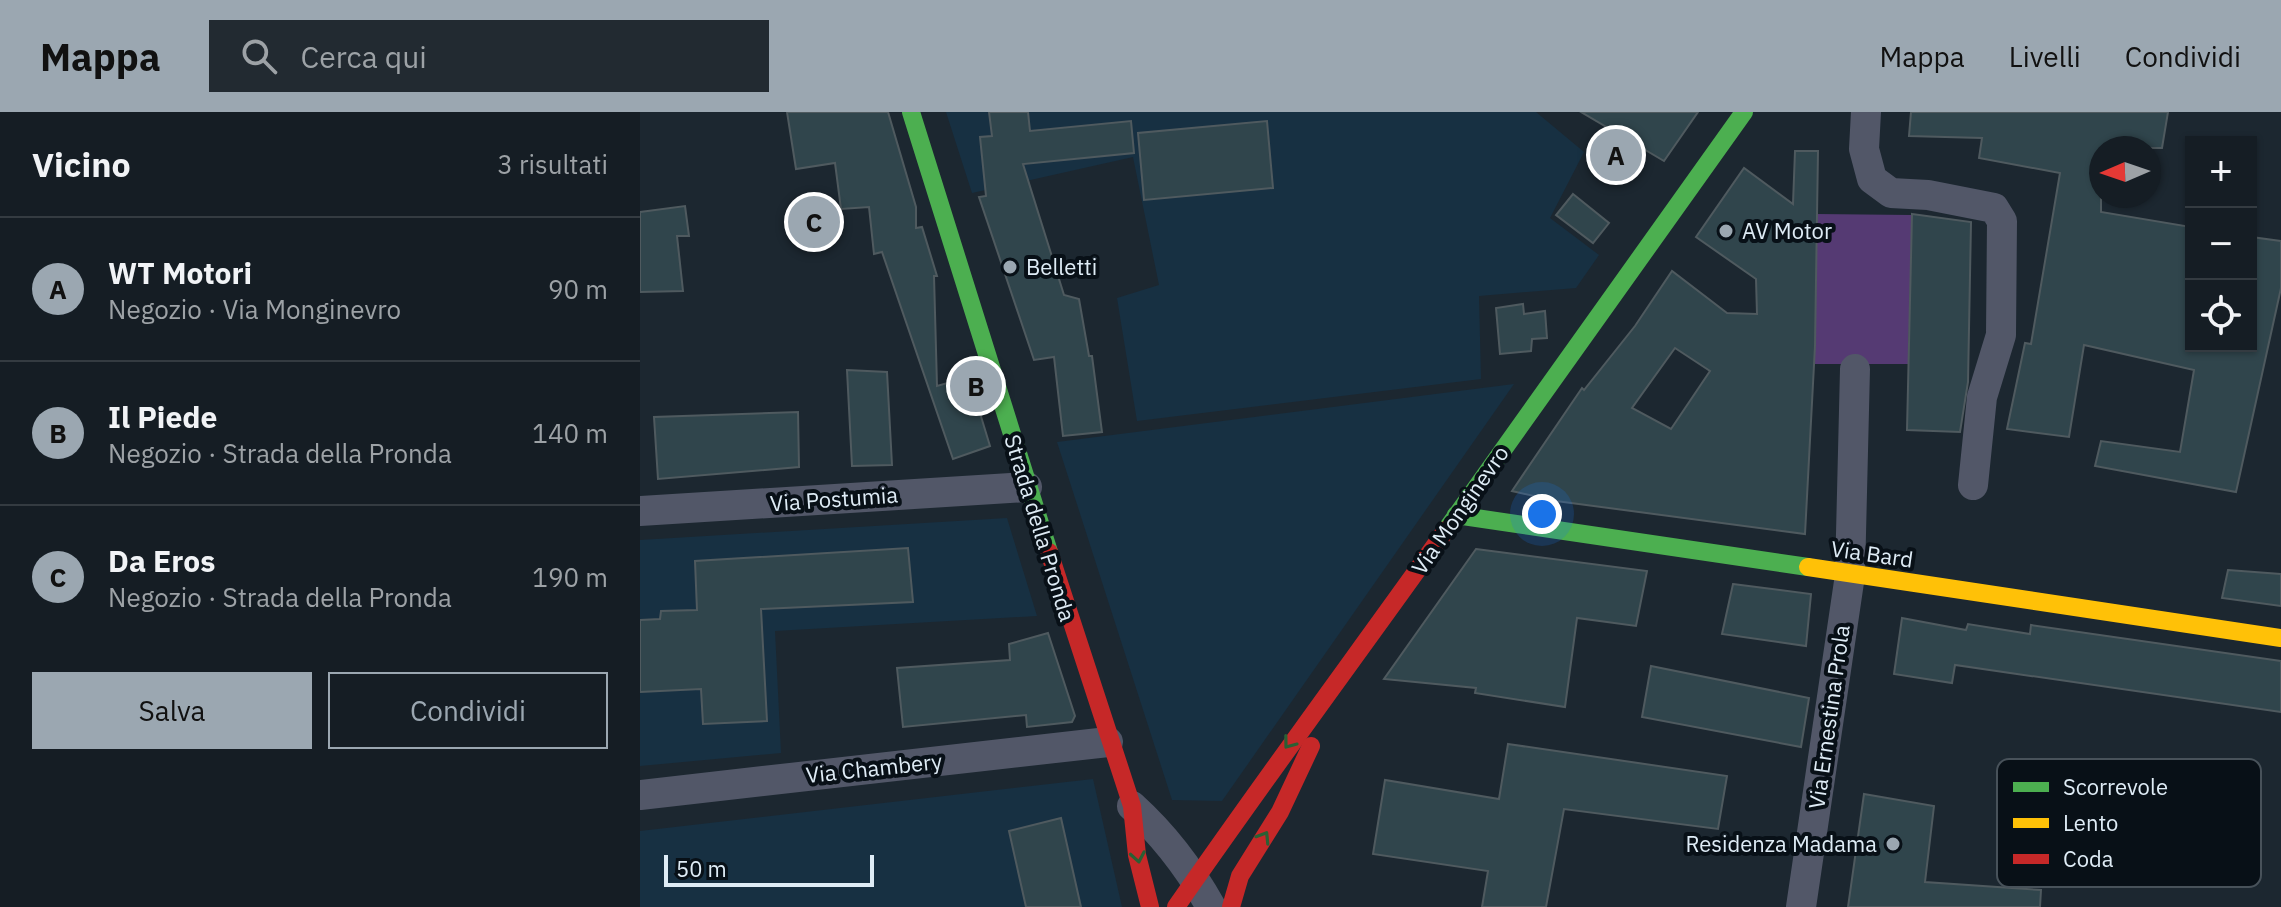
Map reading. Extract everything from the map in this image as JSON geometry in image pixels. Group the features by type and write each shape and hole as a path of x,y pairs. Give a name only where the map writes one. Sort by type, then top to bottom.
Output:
{"street":[{"name":"Strada della Pronda","path":"911,112 1108,742 1132,806 1137,855 1150,907"},
{"name":"Via Monginevro","path":"1176,907 1225,833 1338,682 1744,112"},
{"path":"1866,112 1864,149 1872,179 1891,193 1928,195 1994,208 2002,221 2001,335 1982,397 1973,485"},
{"name":"Via Ernestina Prola","path":"1801,907 1850,575 1855,369"},
{"name":"Via Postumia","path":"640,511 1027,487"},
{"name":"Via Bard","path":"1456,515 2281,638"},
{"path":"1231,907 1240,876 1280,812 1338,682"},
{"name":"Via Chambery","path":"640,795 1108,742"},
{"name":"Strada della Pronda","path":"1132,806 1163,836 1194,877 1211,907"},
{"path":"1163,836 1202,838 1225,833"}],"shaded area":[{"path":"946,112 1536,112 1584,152 1550,218 1599,255 1576,288 1479,296 1481,379 1137,421 1117,298 1159,285 1133,157 972,193"},
{"path":"1816,214 1912,215 1908,364 1814,364"},
{"path":"1514,384 1222,801 1172,800 1057,442"},
{"path":"1007,518 1037,616 775,631 781,753 640,766 640,540"},
{"path":"1093,779 1122,907 640,907 640,831"}],"building":[{"path":"787,112 888,112 916,207 916,228 922,227 937,276 934,276 937,386 969,377 990,446 953,459 882,252 874,254 869,207 841,209 835,163 796,169"},
{"path":"989,112 1028,112 1030,131 1131,121 1134,153 1023,164 1064,295 1079,299 1089,356 1092,356 1102,432 1063,436 1054,357 1034,360 979,197 986,196 980,137 992,136"},
{"path":"1581,112 1698,112 1664,161"},
{"path":"1911,112 2168,112 2162,148 2161,136 2089,136 2089,208 2185,226 2185,352 2257,352 2257,238 2281,241 2281,288 2236,492 2095,466 2101,441 2180,452 2194,370 2084,345 2069,437 2007,429 2025,343 2031,344 2060,173 1979,158 1982,138 1909,136"},
{"path":"1267,121 1273,188 1144,200 1138,133"},
{"path":"1795,151 1818,151 1815,346 1805,534 1556,501 1512,491 1582,388 1584,390 1635,326 1672,271 1727,313 1757,314 1756,279 1696,237 1744,168 1793,204","holes":["1675,348 1710,371 1671,429 1632,408"]},
{"path":"1573,194 1609,223 1593,243 1556,215"},
{"path":"685,206 689,236 677,236 683,291 640,292 640,212"},
{"path":"1912,214 1971,222 1968,382 1960,432 1907,430"},
{"path":"1523,304 1524,314 1545,311 1547,338 1532,339 1531,351 1500,354 1496,308"},
{"path":"847,370 887,372 892,465 852,466"},
{"path":"798,412 799,467 658,479 654,417"},
{"path":"908,548 913,602 761,609 767,721 703,724 701,689 640,692 640,620 660,619 661,611 697,610 695,561"},
{"path":"1476,549 1647,571 1636,626 1577,618 1565,707 1475,693 1476,688 1384,679"},
{"path":"2228,570 2281,574 2281,606 2222,598"},
{"path":"1733,584 1811,594 1806,646 1722,634"},
{"path":"1902,618 1966,630 1968,624 2030,634 2031,625 2281,661 2281,712 1955,665 1952,683 1894,674"},
{"path":"1048,633 1075,716 1072,722 1027,727 1026,715 903,727 897,668 1010,660 1009,644"},
{"path":"1651,666 1809,698 1801,747 1642,717"},
{"path":"1508,744 1727,776 1718,829 1564,809 1546,907 1482,907 1488,871 1373,854 1385,780 1499,799"},
{"name":"Residenza Madama","path":"1864,794 1934,806 1925,882 2041,890 2040,907 1848,907"},
{"path":"1061,818 1081,907 1026,907 1009,831"}],"traffic: fast":[{"path":"911,112 1049,552"},
{"path":"1446,530 1744,112"},
{"path":"1456,515 1808,567"}],"traffic: slow":[{"path":"1808,567 2281,638"}],"traffic: jam":[{"path":"1176,907 1446,530"},
{"path":"1049,552 1132,806 1137,855 1150,907"},
{"path":"1231,907 1240,876 1280,812 1311,746"}],"place":[{"name":"WT Motori","path":"1616,155"},
{"name":"Da Eros","path":"814,222"},
{"name":"AV Motor","path":"1726,231"},
{"name":"Belletti","path":"1010,267"},
{"name":"Il Piede","path":"976,386"},
{"name":"Residenza Madama","path":"1893,844"}]}
